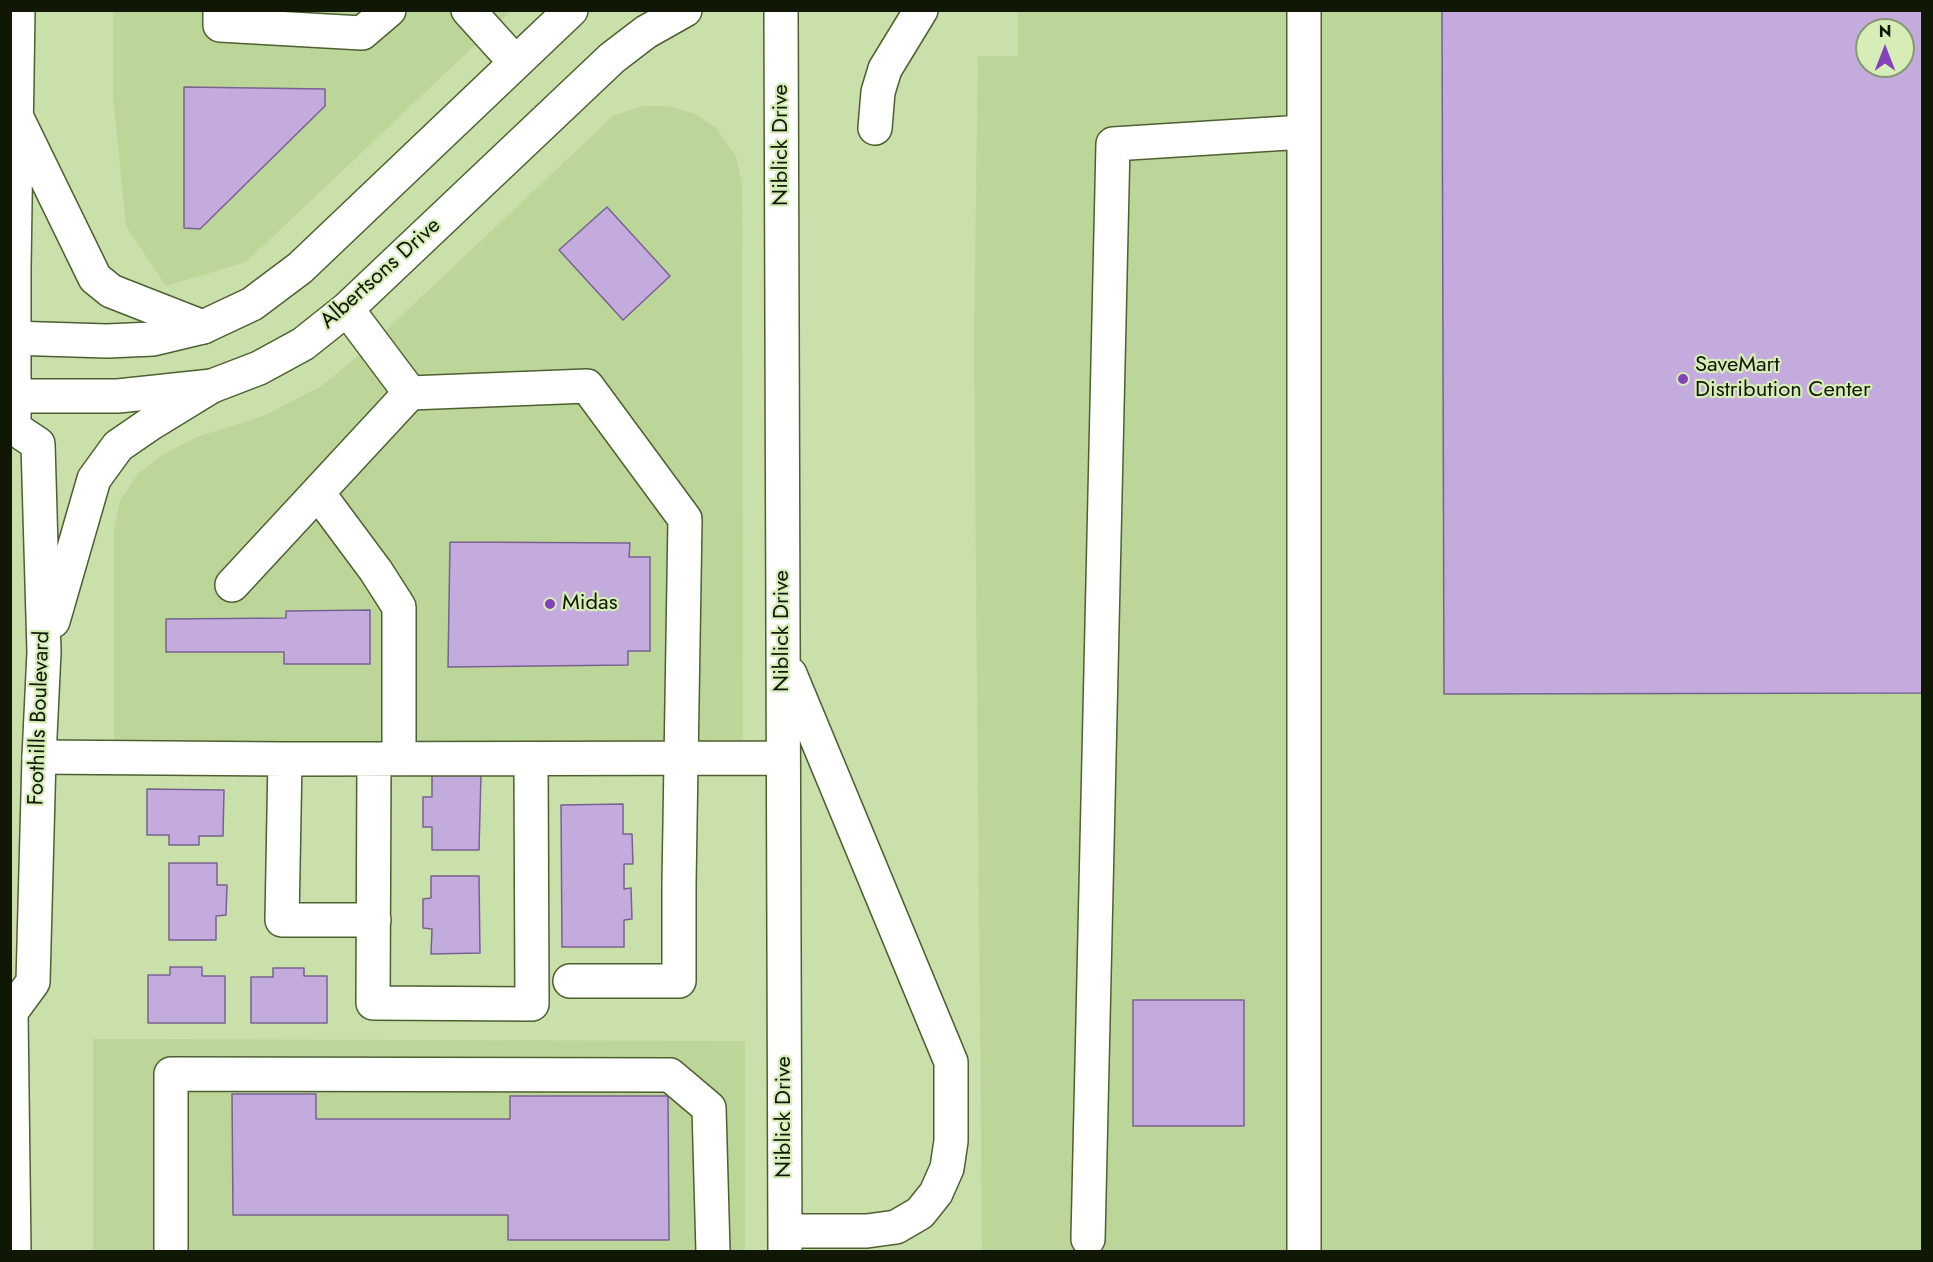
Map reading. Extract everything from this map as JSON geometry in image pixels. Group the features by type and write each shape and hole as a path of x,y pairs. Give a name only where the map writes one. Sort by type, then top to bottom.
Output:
{"street":[{"name":"Foothills Boulevard","path":"14,1251 11,1012 33,982 44,652 38,444 12,429 18,10"},
{"path":"220,10 220,25 362,33 389,10"},
{"path":"468,10 515,62"},
{"path":"12,338 107,341 153,339 203,327 252,304 300,268 571,10"},
{"name":"Albertsons Drive","path":"12,396 118,396 212,386 259,368 303,344 346,309 612,57 646,32 685,10"},
{"name":"Niblick Drive","path":"781,10 785,1241"},
{"path":"875,128 878,92 885,69 921,10"},
{"path":"1304,10 1304,1250"},
{"path":"16,114 95,278 111,291 203,327"},
{"path":"1088,1239 1113,144 1304,132"},
{"path":"346,309 410,393"},
{"path":"44,652 94,479 118,446 212,386"},
{"path":"232,585 410,393 587,386 685,519 680,758 679,981 570,981"},
{"path":"318,493 376,571 399,607 374,920 373,1003 532,1004 531,759"},
{"path":"783,658 951,1062 951,1141 947,1168 936,1193 920,1213 896,1227 785,1241"},
{"path":"39,757 783,758"},
{"path":"285,759 282,920 374,920"},
{"path":"171,1251 171,1074 670,1074 709,1108 713,1251"}],"shaded area":[{"path":"1018,10 1922,11 1922,1251 982,1251 974,341 978,56 1018,56"},
{"path":"113,11 511,11 246,262 166,286 126,226 113,96"},
{"path":"642,106 668,106 695,114 716,128 736,156 742,184 743,747 114,748 114,529 120,500 138,474 162,455 197,437 263,416 320,387 363,352 613,116"},
{"path":"93,1039 745,1041 745,1251 93,1252"}],"building":[{"name":"SaveMart Distribution Center","path":"1442,10 1922,10 1922,693 1444,694"},
{"path":"184,87 325,89 325,106 200,229 184,228"},
{"path":"607,207 670,276 623,320 559,250"},
{"name":"Midas","path":"450,542 630,543 629,557 650,557 650,651 628,651 628,665 448,667"},
{"path":"370,610 370,664 284,664 284,652 166,652 166,619 286,618 286,611"},
{"path":"481,774 479,850 432,850 432,827 423,827 423,797 432,797 432,775"},
{"path":"147,789 224,790 223,836 199,836 199,845 169,845 169,835 147,835"},
{"path":"623,804 623,834 632,834 633,864 624,864 624,889 631,888 632,919 624,920 624,947 562,947 561,805"},
{"path":"169,863 217,863 217,885 227,885 226,915 216,916 216,940 169,940"},
{"path":"431,876 479,876 480,953 431,954 432,929 423,928 423,899 431,898"},
{"path":"170,967 202,967 202,976 225,976 225,1023 148,1023 148,975 170,975"},
{"path":"273,968 304,968 304,976 327,976 327,1023 251,1023 251,977 273,977"},
{"path":"1133,1000 1244,1000 1244,1126 1133,1126"},
{"path":"232,1094 316,1094 316,1119 510,1119 510,1096 668,1096 669,1240 508,1240 508,1215 233,1215"}],"place":[{"name":"SaveMart Distribution Center","path":"1683,379"},
{"name":"Midas","path":"550,604"}]}
